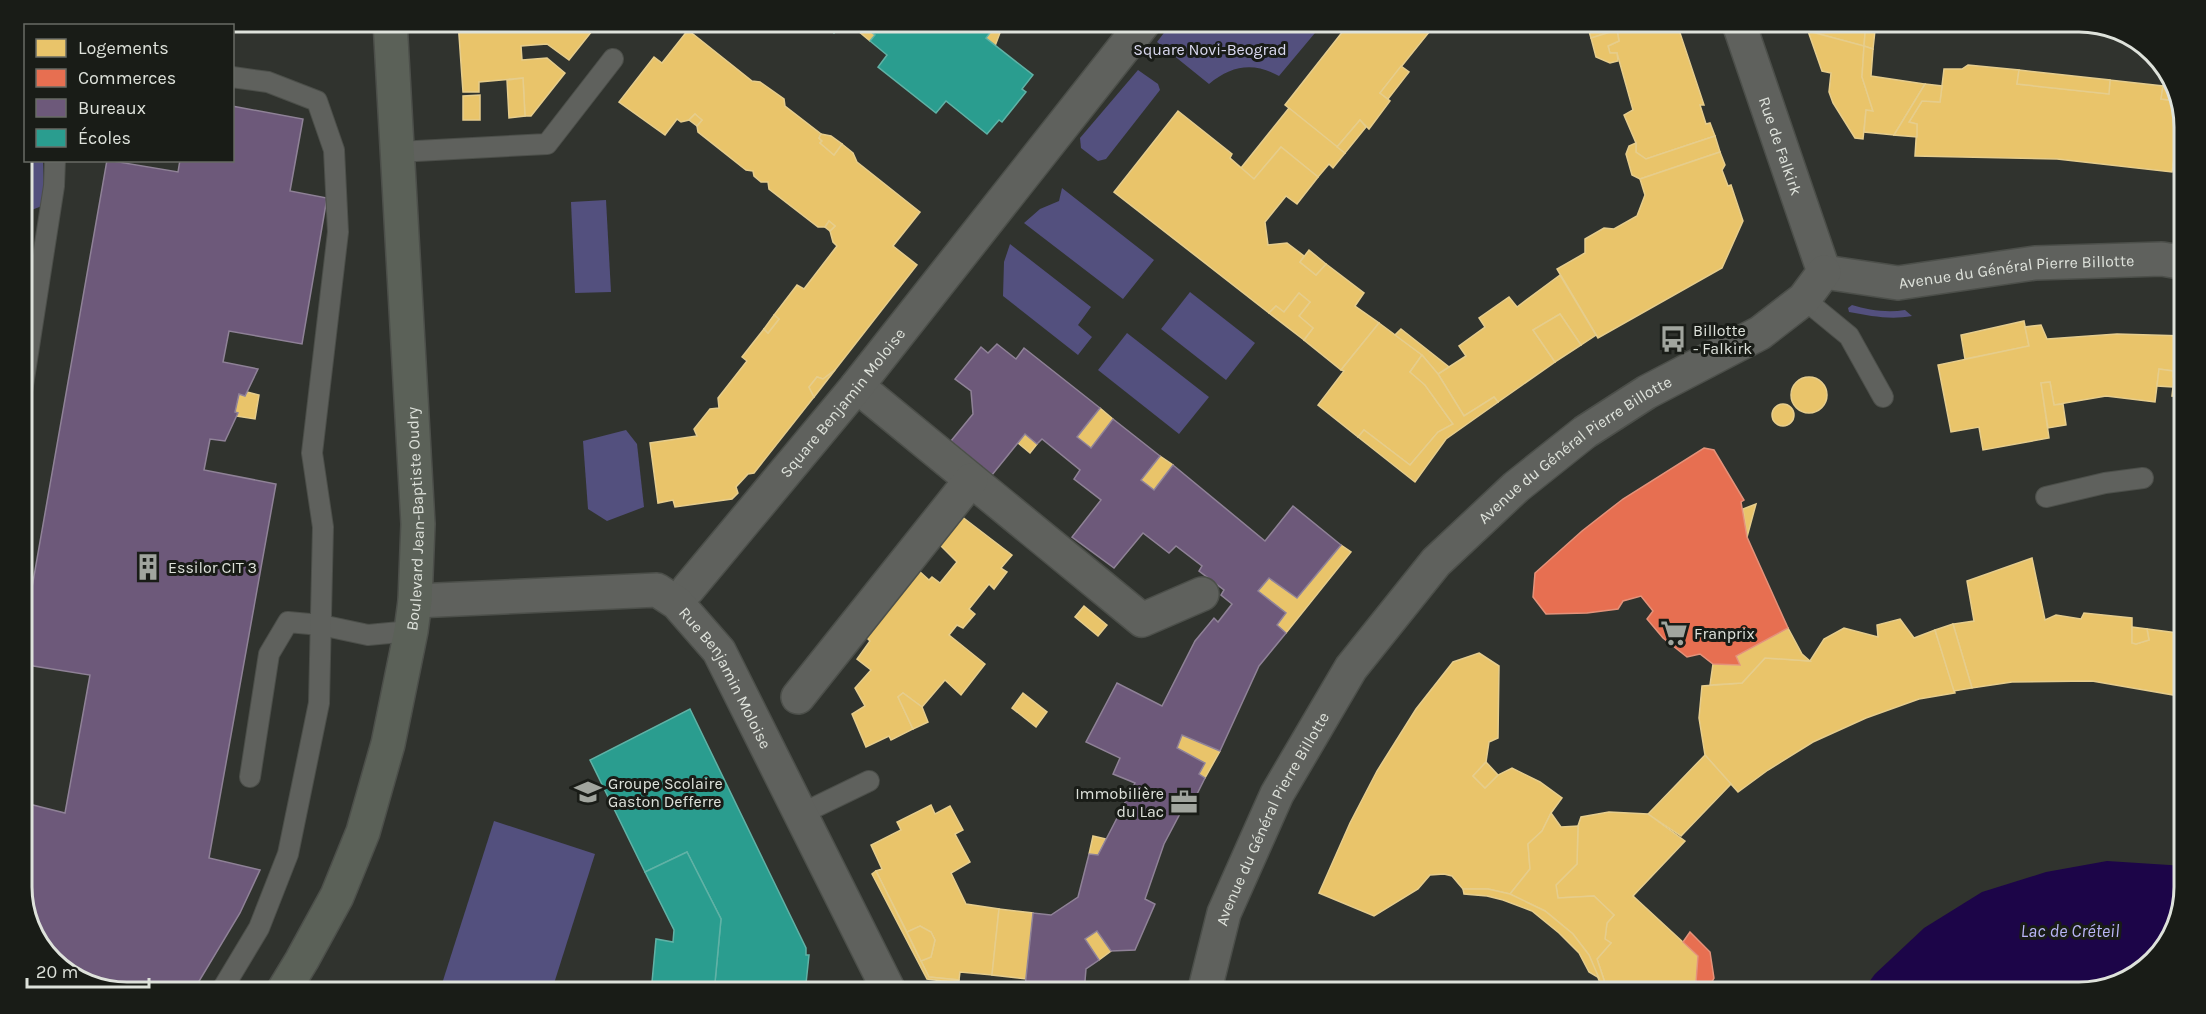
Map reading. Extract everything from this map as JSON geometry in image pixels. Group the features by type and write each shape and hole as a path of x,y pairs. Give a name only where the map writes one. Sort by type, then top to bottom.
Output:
{"street":[{"name":"Boulevard Jean-Baptiste Oudry","path":"289,982 337,896 363,832 388,744 413,616 418,524 391,32"},
{"name":"Square Benjamin Moloise","path":"688,589 857,386 1136,32"},
{"name":"Rue de Falkirk","path":"1742,32 1824,272"},
{"name":"Avenue du Général Pierre Billotte","path":"1207,982 1224,913 1277,794 1351,668 1436,562 1516,487 1585,432 1647,392 1760,333 1804,299 1824,272 1899,283 2035,263 2162,259 2174,261"},
{"path":"857,386 1142,620 1202,594"},
{"path":"798,697 971,480"},
{"name":"Rue Benjamin Moloise","path":"413,616 657,590 677,603 719,651 885,982"}],"lane":[{"path":"398,152 547,144 613,59"},
{"path":"227,982 259,928 288,854 319,703 323,527 312,453 338,232 334,150 317,101 268,82 234,77"},
{"path":"32,327 54,186 55,162"},
{"path":"1804,299 1849,336 1883,398"},
{"path":"2046,498 2105,483 2143,478"},
{"path":"250,777 268,654 288,622 321,625 368,635 413,616"},
{"path":"801,814 869,781"}],"green space":[{"name":"Square Novi-Beograd","path":"1165,32 1316,32 1279,76 1252,67 1243,68 1226,73 1209,84 1157,42"},
{"path":"1138,70 1158,84 1160,90 1106,159 1098,161 1081,148 1080,138"},
{"path":"32,162 43,162 42,206 32,210"},
{"path":"1062,188 1154,260 1123,299 1024,223 1040,209 1059,201"},
{"path":"606,200 611,292 575,293 571,202"},
{"path":"1010,244 1091,307 1078,325 1092,337 1078,355 1003,296 1004,262"},
{"path":"1190,292 1255,343 1226,380 1161,329"},
{"path":"1852,305 1878,311 1905,310 1912,316 1888,318 1849,312 1848,308"},
{"path":"1127,333 1209,397 1179,434 1098,370"},
{"path":"626,430 637,444 644,507 607,521 588,509 583,441"},
{"path":"494,821 595,854 554,982 443,982"}],"water":[{"name":"Lac de Créteil","path":"2107,861 2174,865 2173,906 2162,935 2142,959 2121,973 2098,981 1869,982 1924,928 1982,892 2046,872"}],"building: Logements":[{"path":"459,32 591,32 569,60 547,44 521,46 522,60 547,58 565,73 531,116 525,116 523,78 479,82 479,92 463,92"},
{"path":"686,32 691,32 752,81 760,82 784,99 785,106 821,134 820,143 834,155 842,144 853,153 857,162 920,212 893,246 917,265 835,370 823,379 817,377 809,387 814,397 754,473 748,474 736,487 738,493 732,499 675,507 673,500 658,503 650,443 697,436 694,429 710,409 719,408 718,398 747,361 742,357 764,329 768,333 779,319 774,315 797,285 804,289 837,246 833,242 830,231 835,226 829,221 825,227 818,227 769,189 768,182 761,182 754,176 753,171 746,170 698,132 697,126 702,120 695,114 689,120 681,122 677,119 665,135 619,102 654,57 662,63"},
{"path":"859,32 871,32 875,35 870,41"},
{"path":"990,32 1000,32 995,46 986,38"},
{"path":"1342,32 1429,32 1380,93 1390,101 1369,129 1360,120 1337,147 1285,105"},
{"path":"1589,32 1610,32 1591,38"},
{"path":"1617,32 1680,32 1704,105 1700,105 1706,124 1710,123 1715,136 1646,159 1636,152 1636,143 1624,115 1633,110 1617,53 1610,53 1608,46 1619,41"},
{"path":"1617,32 1619,41 1608,46 1610,53 1617,53 1618,61 1610,63 1596,57 1591,38"},
{"path":"1808,32 1864,46 1862,77 1873,111 1866,110 1863,139 1855,138 1833,103 1829,92 1831,73 1822,71"},
{"path":"1812,32 1865,32 1864,46"},
{"path":"1865,32 1875,32 1873,49 1864,46"},
{"path":"1864,46 1873,49 1871,76 1925,84 1894,135 1864,132 1866,110 1873,111 1862,77"},
{"path":"1968,65 2019,70 2017,84 2109,94 2110,80 2163,86 2161,99 2170,100 2173,108 2174,159 2172,172 2057,159 1915,156 1917,124 1909,122 1922,101 1940,102 1944,69 1962,69"},
{"path":"1401,66 1409,72 1388,99 1380,93"},
{"path":"2019,70 2110,80 2109,94 2017,84"},
{"path":"523,78 525,116 509,118 507,80"},
{"path":"1925,84 1942,86 1940,102 1922,101 1909,122 1917,124 1917,137 1894,135"},
{"path":"2163,86 2165,86 2170,100 2161,99"},
{"path":"480,95 480,120 463,120 463,96"},
{"path":"1289,108 1345,153 1333,168 1329,164 1318,177 1281,147 1254,179 1241,168"},
{"path":"1178,111 1232,154 1230,158 1254,179 1281,147 1318,177 1297,204 1286,196 1265,222 1268,245 1287,243 1304,256 1300,262 1316,275 1326,264 1364,293 1355,306 1379,323 1341,370 1304,340 1313,328 1299,316 1310,302 1299,293 1284,312 1276,306 1269,313 1114,192"},
{"path":"695,114 702,120 697,126 689,120"},
{"path":"1360,120 1366,127 1345,153 1337,147"},
{"path":"821,134 831,136 842,144 834,155 820,143"},
{"path":"1715,136 1720,152 1640,179 1632,175 1626,154 1629,146 1636,143 1636,152 1646,159"},
{"path":"1720,152 1725,165 1722,170 1728,186 1731,185 1743,221 1722,268 1598,338 1557,269 1585,253 1585,239 1604,228 1614,229 1637,216 1645,195 1640,179"},
{"path":"829,221 835,226 830,231 825,227"},
{"path":"1309,250 1326,264 1316,275 1300,262"},
{"path":"1560,275 1596,335 1581,345 1560,314 1533,330 1555,362 1498,402 1494,397 1464,416 1438,374 1466,356 1459,346 1485,327 1479,318 1509,297 1517,307"},
{"path":"1299,293 1310,302 1299,316 1313,328 1304,340 1269,313 1276,306 1284,312"},
{"path":"1560,314 1581,345 1555,362 1533,330"},
{"path":"774,315 779,319 768,333 764,329"},
{"path":"2024,321 2029,346 1965,359 1961,335"},
{"path":"1379,323 1422,355 1410,372 1425,385 1453,424 1438,432 1410,465 1364,430 1358,437 1318,405 1344,371 1341,370"},
{"path":"2041,325 2047,339 2117,334 2174,336 2174,377 2173,371 2159,369 2155,402 2106,396 2054,405 2050,382 2041,383 2049,438 1983,450 1979,427 1951,432 1938,365 2029,346 2025,327"},
{"path":"1401,329 1449,367 1438,374 1422,355 1395,335"},
{"path":"1422,355 1438,374 1464,416 1494,397 1498,402 1446,439 1415,482 1358,437 1364,430 1410,465 1438,432 1453,424 1425,385 1410,372"},
{"path":"2159,369 2173,371 2174,396 2172,396 2173,387 2157,386"},
{"path":"835,370 814,397 809,387 817,377 823,379"},
{"path":"1809,377 1821,383 1827,395 1821,407 1809,413 1797,407 1791,395 1797,383"},
{"path":"2050,382 2054,405 2063,404 2066,425 2048,428 2041,383"},
{"path":"247,392 259,395 255,419 236,416 239,394 245,396"},
{"path":"1783,404 1791,407 1794,415 1791,423 1783,426 1775,423 1772,415 1775,407"},
{"path":"1100,408 1113,419 1091,448 1077,437"},
{"path":"1025,434 1037,444 1030,453 1018,443"},
{"path":"1160,456 1173,465 1154,490 1141,480"},
{"path":"1756,504 1747,537 1743,509"},
{"path":"961,516 1012,555 1001,568 1007,572 994,589 989,584 969,609 975,614 963,628 957,625 949,635 985,664 961,695 945,680 922,707 903,693 898,697 913,729 891,740 889,736 866,747 852,714 865,706 855,688 871,670 857,659 870,641 866,637 918,570 929,580 932,577 940,583 957,562 939,544"},
{"path":"1341,545 1351,552 1286,633 1277,625 1286,613 1258,591 1269,578 1297,598"},
{"path":"2032,558 2045,620 2056,615 2081,619 2084,613 2132,618 2132,643 2136,644 2149,640 2147,629 2174,632 2174,695 2092,681 2012,682 1972,688 1953,624 1974,621 1967,581"},
{"path":"1084,606 1107,625 1098,636 1075,617"},
{"path":"1900,619 1914,638 1935,630 1955,693 1919,699 1866,718 1813,742 1738,792 1705,755 1699,718 1702,686 1742,683 1765,658 1810,661 1824,639 1844,628 1878,637 1877,625"},
{"path":"1953,624 1972,688 1954,691 1935,630"},
{"path":"2132,627 2147,629 2149,640 2132,643"},
{"path":"1788,628 1802,654 1810,661 1765,658 1742,683 1710,685 1713,664 1740,665 1736,656"},
{"path":"1479,653 1499,666 1498,738 1489,742 1486,762 1473,776 1485,788 1498,775 1512,768 1540,782 1562,798 1542,831 1528,844 1530,869 1510,894 1488,889 1463,889 1452,876 1430,875 1418,889 1374,916 1319,893 1350,823 1377,771 1416,709 1453,662"},
{"path":"903,693 922,707 928,722 913,729 898,697"},
{"path":"1023,693 1047,712 1036,727 1012,708"},
{"path":"1182,735 1220,751 1205,778 1199,774 1205,763 1177,748"},
{"path":"1705,755 1731,784 1681,836 1648,814"},
{"path":"1486,762 1498,775 1485,788 1473,776"},
{"path":"931,805 935,814 950,806 963,830 955,834 970,862 951,873 966,904 999,909 992,975 960,972 959,980 929,977 921,961 931,957 935,940 931,932 920,926 907,932 876,871 882,869 871,845 901,830 897,822"},
{"path":"1609,812 1648,814 1685,841 1633,896 1698,956 1696,982 1604,982 1597,959 1611,943 1605,939 1607,923 1614,915 1594,896 1558,898 1556,885 1577,864 1578,826 1581,817"},
{"path":"1551,813 1561,827 1578,826 1577,864 1556,885 1558,898 1594,896 1614,915 1607,923 1605,939 1611,943 1597,959 1604,982 1600,982 1589,955 1573,934 1545,911 1510,894 1530,869 1528,844 1542,831"},
{"path":"1093,836 1106,839 1098,855 1089,854"},
{"path":"876,871 929,977 959,980 958,982 927,979 872,874"},
{"path":"1463,889 1488,889 1510,894 1545,911 1573,934 1589,955 1599,978 1589,972 1579,953 1559,933 1532,911 1487,896 1464,894"},
{"path":"999,909 1033,913 1026,979 992,975"},
{"path":"920,926 931,932 935,940 931,957 921,961 907,932"},
{"path":"1097,931 1111,951 1099,960 1085,939"}],"building: Commerces":[{"path":"1704,448 1714,450 1744,500 1741,502 1747,537 1788,628 1736,656 1740,665 1713,664 1700,654 1687,657 1663,638 1647,619 1653,611 1641,596 1623,601 1618,609 1587,613 1546,614 1533,597 1535,573 1582,531 1623,499"},
{"path":"1690,932 1710,952 1714,978 1712,982 1696,982 1698,956 1683,942"}],"building: Bureaux":[{"name":"Essilor CIT 3","path":"234,106 303,119 290,191 327,198 302,344 229,331 223,362 258,369 245,396 239,394 235,412 238,413 225,441 210,439 204,470 276,484 209,858 260,870 240,913 199,982 108,981 79,970 59,955 44,935 33,906 32,805 65,813 90,675 32,666 32,587 107,162 178,172 180,162 234,162"},
{"path":"997,344 1016,359 1024,348 1100,408 1077,437 1091,448 1113,419 1160,456 1141,480 1154,490 1173,465 1265,541 1293,506 1341,545 1297,598 1269,578 1258,591 1286,613 1277,625 1286,633 1259,666 1220,751 1182,735 1177,748 1205,763 1199,774 1205,778 1188,812 1182,810 1164,844 1145,899 1155,904 1135,950 1111,951 1097,931 1085,939 1099,960 1086,969 1085,982 1026,982 1033,913 1051,915 1078,897 1089,854 1098,855 1135,783 1113,774 1120,758 1086,742 1117,683 1162,706 1195,641 1214,618 1218,622 1232,604 1221,595 1224,590 1199,571 1202,566 1176,546 1169,553 1143,533 1114,568 1072,537 1101,500 1074,479 1080,470 1042,439 1037,444 1025,434 992,475 951,441 973,414 971,391 955,379 981,347 988,353"}],"building: Écoles":[{"path":"871,32 990,32 986,38 1033,75 1022,89 1026,92 1002,122 999,120 987,134 946,101 936,113 878,67 887,55 870,41 875,35"},
{"path":"690,709 806,948 806,955 809,955 806,982 715,982 721,919 687,852 645,872 590,760"},
{"path":"687,852 721,919 715,982 652,982 656,939 673,942 674,930 645,872"}],"place":[{"name":"Billotte - Falkirk","path":"1673,339"},
{"name":"Essilor CIT 3","path":"148,567"},
{"name":"Franprix","path":"1674,633"},
{"name":"Groupe Scolaire Gaston Defferre","path":"588,792"},
{"name":"Immobilière du Lac","path":"1184,802"}]}
